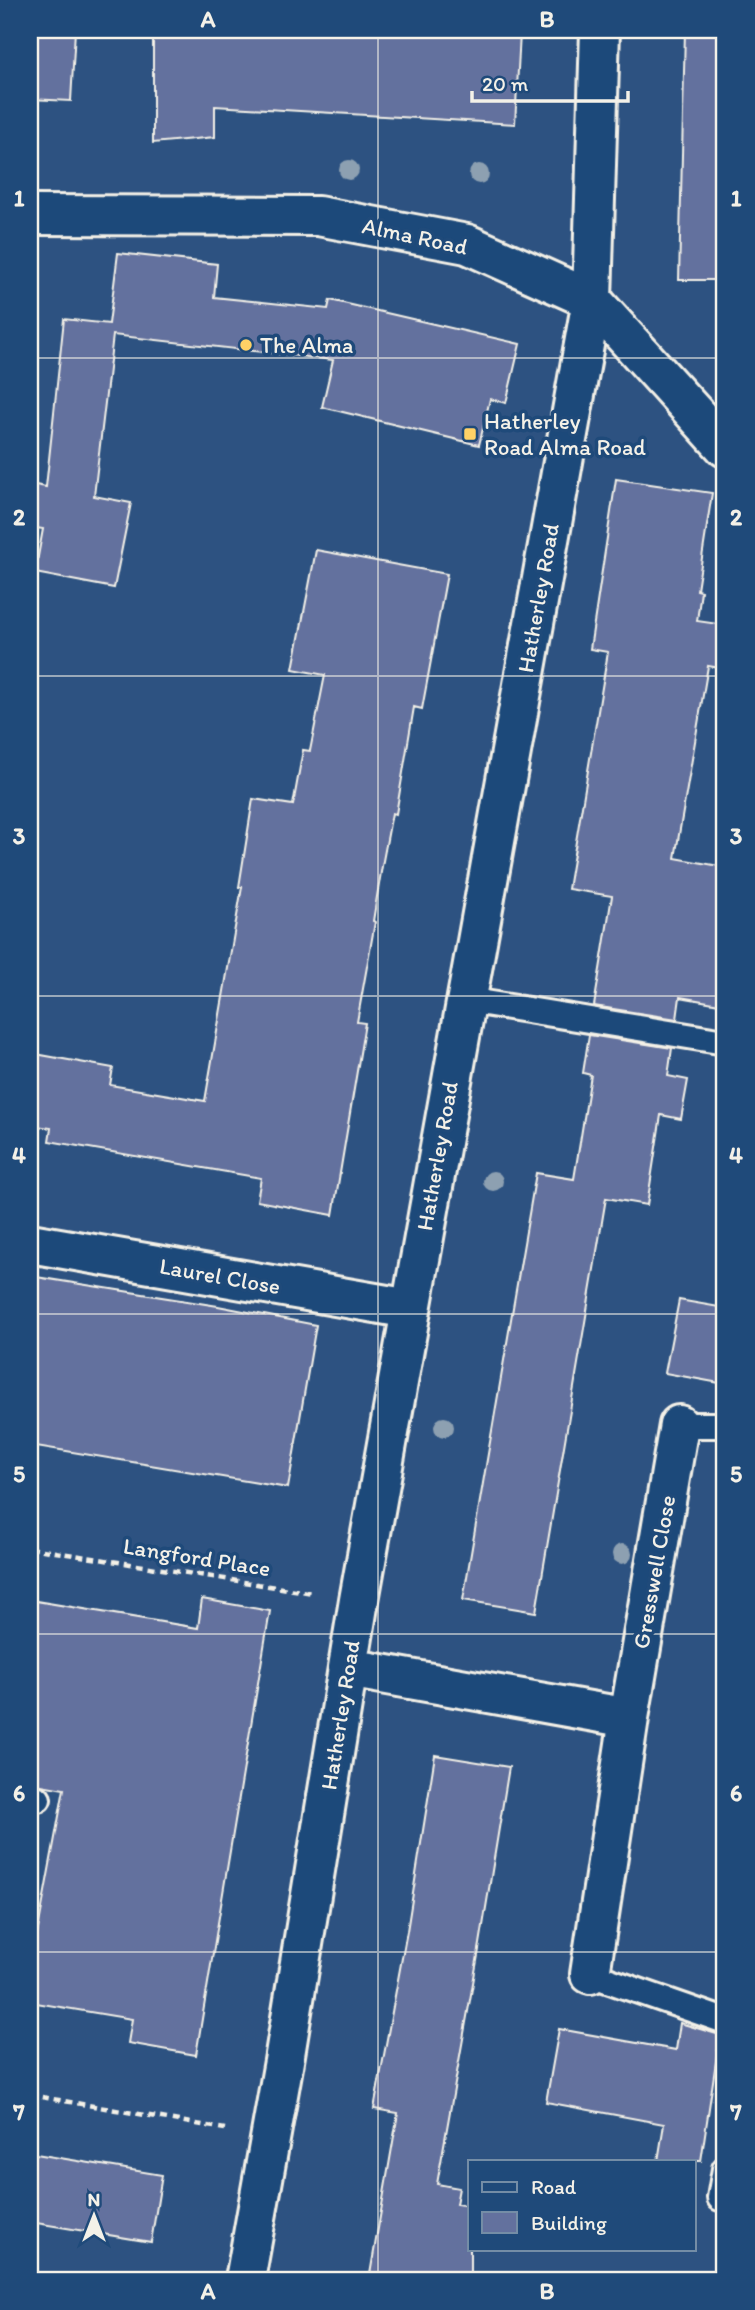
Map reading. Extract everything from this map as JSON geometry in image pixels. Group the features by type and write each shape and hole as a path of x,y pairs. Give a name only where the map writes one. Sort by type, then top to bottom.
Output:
{"street":[{"name":"Hatherley Road","path":"245,2280 359,1600 592,300 600,30"},
{"name":"Alma Road","path":"30,215 318,216 467,244 592,300 725,447"},
{"name":"Laurel Close","path":"30,1243 410,1309"},
{"name":"Gresswell Close","path":"590,1974 629,1718 679,1425"},
{"path":"348,1668 629,1718"}],"lane":[{"path":"466,1000 725,1042"},
{"path":"679,1425 725,1425"},
{"path":"590,1974 725,2021"},
{"path":"720,2198 725,2169"}],"path":[{"name":"Langford Place","path":"30,1548 359,1600"},
{"path":"30,2095 271,2136"}],"building":[{"path":"31,30 75,30 71,101 30,99"},
{"path":"153,30 464,30 520,33 515,124 215,106 215,137 153,143"},
{"path":"685,30 725,30 725,280 679,280"},
{"path":"118,253 217,264 214,297 328,309 330,300 520,344 506,403 490,399 479,445 322,407 333,360 113,335 94,496 131,503 114,588 35,573 43,529 30,527 30,484 46,487 64,319 109,324"},
{"path":"616,479 712,493 697,590 701,591 697,621 725,625 725,669 708,666 675,858 725,867 725,1005 680,997 677,1019 594,1006 612,896 568,889 608,652 590,649"},
{"path":"316,550 447,574 422,709 414,707 396,814 392,813 382,866 357,1022 365,1023 333,1215 257,1201 261,1178 49,1141 51,1128 30,1125 30,1053 113,1068 110,1085 205,1101 242,887 239,887 253,799 293,805 303,750 310,751 325,675 293,669"},
{"path":"589,1035 672,1048 668,1076 688,1080 681,1119 661,1115 647,1205 606,1198 536,1612 463,1600 536,1173 574,1179 591,1075 583,1073"},
{"path":"30,1276 218,1306 316,1325 288,1488 30,1445"},
{"path":"679,1300 725,1308 725,1384 665,1373"},
{"path":"202,1599 270,1611 196,2055 128,2043 132,2019 30,2002 30,1933 37,1935 64,1789 30,1783 30,1600 198,1628"},
{"path":"435,1755 509,1767 437,2184 459,2188 456,2204 468,2206 470,2280 369,2280 398,2113 374,2109 407,1931"},
{"path":"680,2023 720,2035 701,2161 658,2160 664,2124 546,2102 559,2029 676,2050"},
{"path":"30,2153 162,2175 151,2242 30,2222"}],"place":[{"name":"The Alma","path":"246,345"},
{"name":"Hatherley Road Alma Road","path":"470,434"}]}
